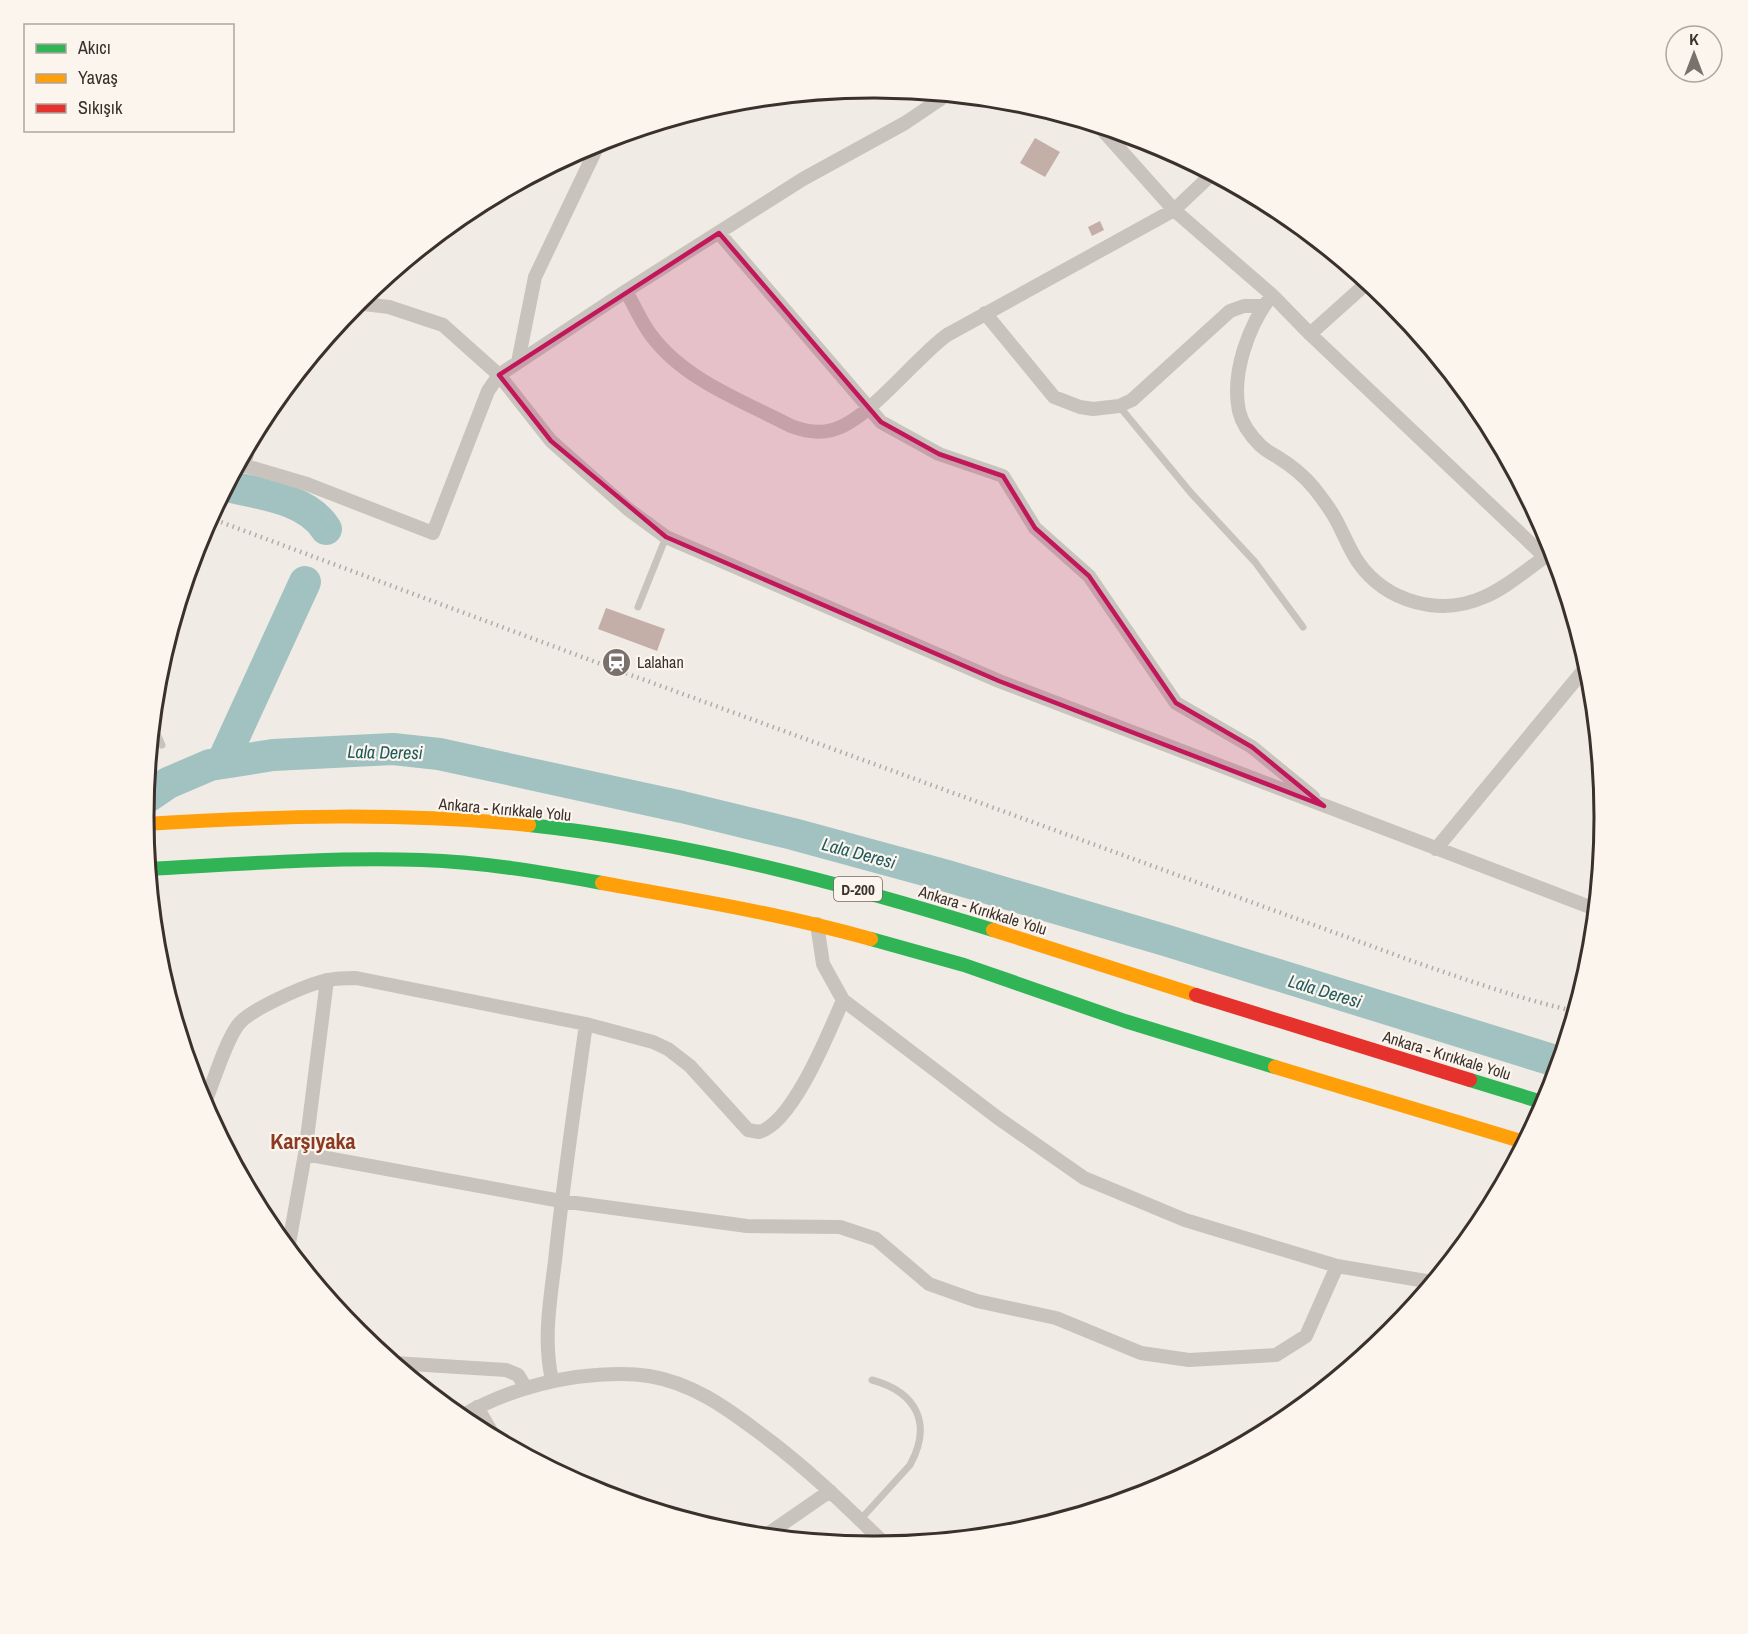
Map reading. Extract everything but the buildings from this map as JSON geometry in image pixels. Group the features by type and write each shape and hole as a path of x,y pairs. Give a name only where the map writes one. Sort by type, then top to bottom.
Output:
{"highway":[{"name":"Ankara - Kırıkkale Yolu","path":"154,823 205,819 420,818 527,825 627,838 740,859 844,885 974,923 1535,1100"},
{"path":"156,869 308,861 433,861 523,869 734,906 817,924 964,965 1125,1021 1517,1140"}],"street":[{"path":"246,466 307,484 432,533 488,391 499,375 803,179 905,123 938,101"},
{"path":"1109,138 1174,210 1268,301 1310,334 1541,546"},
{"path":"518,362 536,277 594,154"},
{"path":"626,291 651,335 686,369 706,382 791,426 805,431 830,431 840,428 870,408 929,348 947,334 1174,210 1206,179"},
{"path":"719,233 881,422 939,454 1003,476 1035,528 1089,576 1176,703 1252,747 1324,806"},
{"path":"1310,334 1361,288"},
{"path":"985,313 1054,397 1080,407 1106,408 1119,406 1132,400 1230,311 1268,301"},
{"path":"1268,301 1253,324 1245,345 1238,387 1239,411 1249,432 1263,448 1281,458 1313,486 1334,516 1357,561 1369,575 1388,591 1407,600 1428,606 1449,606 1470,603 1486,596 1544,557"},
{"path":"369,305 389,307 443,325 499,375 551,441 628,509 666,537 999,681 1588,906"},
{"path":"1436,849 1580,675"},
{"path":"817,924 823,964 843,1000 998,1118 1084,1178 1185,1220 1337,1266 1424,1281"},
{"path":"209,1092 233,1033 244,1018 258,1009 327,980 356,978 586,1023 638,1037 668,1049 690,1066 748,1130 759,1132 771,1126 801,1093 843,1000"},
{"path":"285,1230 305,1154 327,980"},
{"path":"552,1380 547,1358 547,1334 561,1201 586,1023"},
{"path":"305,1154 561,1201 747,1226 840,1227 876,1239 929,1284 977,1301 1056,1318 1141,1353 1189,1360 1276,1355 1306,1336 1337,1266"},
{"path":"407,1364 506,1370 518,1375 526,1388"},
{"path":"469,1412 552,1380 593,1375 622,1373 649,1376 686,1386 720,1403 794,1458 877,1536"},
{"path":"477,1407 486,1422"},
{"path":"775,1529 830,1491"}],"lane":[{"path":"1119,406 1191,493 1255,562 1303,627"},
{"path":"638,607 666,537"},
{"path":"159,739 162,745"},
{"path":"860,1520 910,1465 916,1455 920,1434 916,1411 911,1401 896,1389 872,1380"}],"highlighted area":[{"path":"719,233 881,422 939,454 1003,476 1035,528 1089,576 1176,703 1252,747 1324,806 999,681 666,537 551,441 499,375"}],"waterway":[{"path":"235,488 295,504 307,510 326,529"},
{"path":"222,763 305,582"},
{"name":"Lala Deresi","path":"155,792 168,783 210,765 273,755 393,749 439,754 682,807 793,834 947,876 1168,941 1551,1059"}],"railway":[{"path":"219,521 609,667 1415,962 1514,995 1567,1009"}],"traffic: fast":[{"path":"529,825 647,842 764,866 879,896 993,930"},
{"path":"156,869 319,860 422,860 512,868 602,883"},
{"path":"871,939 964,965 1125,1021 1275,1067"},
{"path":"1470,1080 1535,1100"}],"traffic: slow":[{"path":"154,824 241,819 385,817 529,825"},
{"path":"602,883 771,915 871,939"},
{"path":"993,930 1196,995"},
{"path":"1275,1067 1517,1140"}],"traffic: jam":[{"path":"1196,995 1470,1080"}],"place":[{"name":"Lalahan","path":"616,662"}],"district":[{"name":"Karşıyaka","path":"313,1141"}]}
